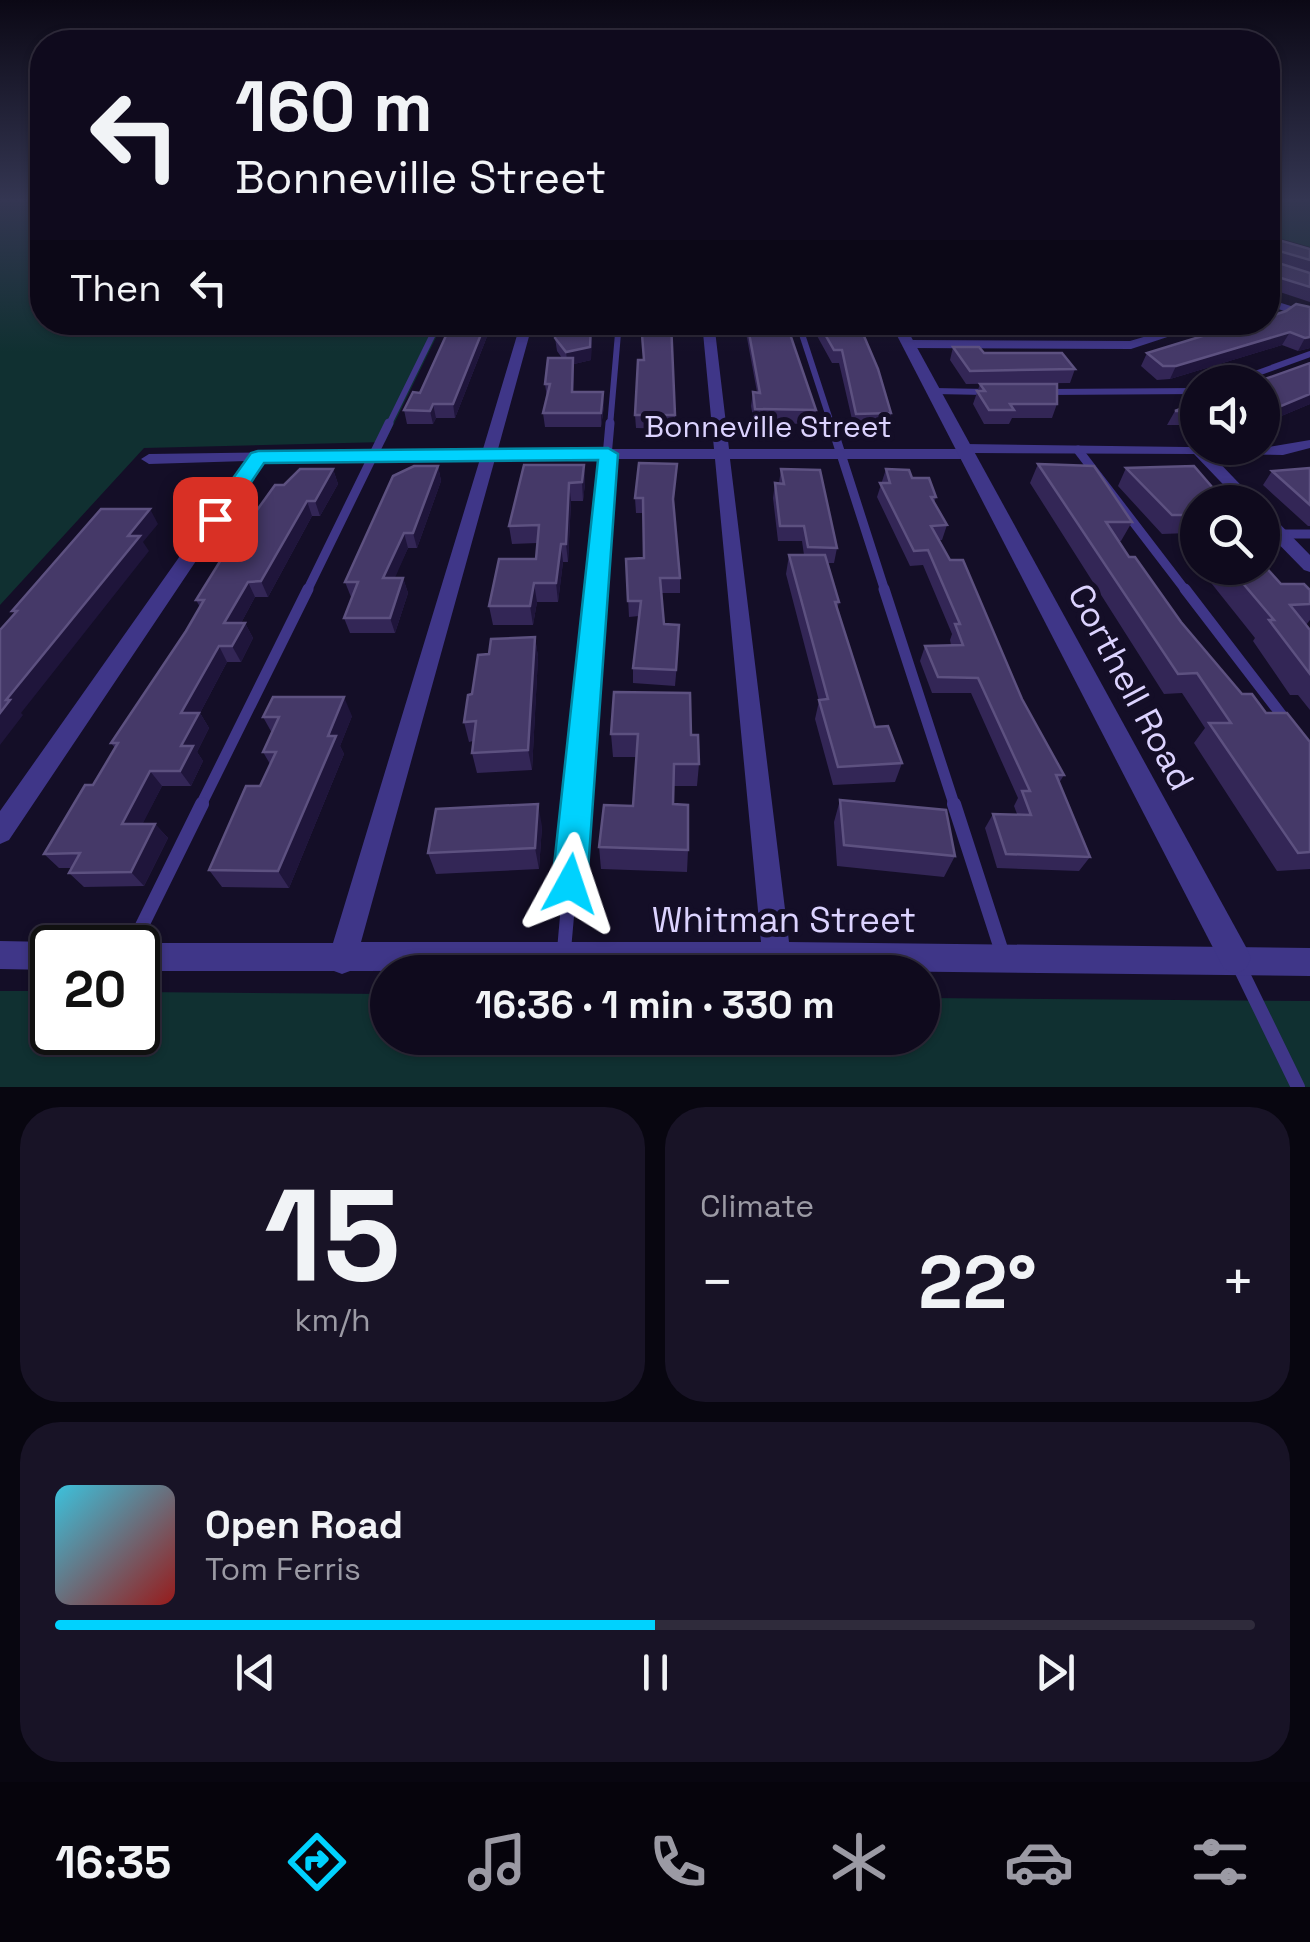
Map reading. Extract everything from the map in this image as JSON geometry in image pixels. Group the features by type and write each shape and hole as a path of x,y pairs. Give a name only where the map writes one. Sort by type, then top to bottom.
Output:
{"street":[{"path":"1280,307 1310,316"},
{"path":"342,960 523,335"},
{"path":"709,335 777,955"},
{"name":"Corthell Road","path":"903,335 1236,958"},
{"path":"944,335 1131,344 1162,335"},
{"name":"Bonneville Street","path":"1280,450 1310,444"},
{"name":"Bonneville Street","path":"149,459 373,454 839,456 1180,450"},
{"path":"0,832 258,457"},
{"path":"1213,465 1233,485"},
{"path":"1280,534 1310,566"},
{"path":"0,955 30,956"},
{"name":"Whitman Street","path":"160,957 370,960"},
{"name":"Whitman Street","path":"940,957 1236,958 1310,962"}],"lane":[{"path":"142,925 433,335"},
{"path":"563,955 618,335"},
{"path":"802,335 1004,958"},
{"path":"1280,365 1310,354"},
{"path":"934,391 988,392"},
{"path":"1043,392 1180,391"},
{"path":"1078,450 1299,738"},
{"path":"1280,534 1310,534"},
{"name":"Corthell Road","path":"1236,958 1298,1087"}],"green space":[{"path":"0,251 30,251 30,335 437,335 385,442 144,448 0,605"},
{"path":"0,991 30,991 30,1055 160,1055 160,992 370,994 370,1055 940,1055 940,998 1310,1001 1310,1087 0,1087"}],"building":[{"path":"1280,251 1280,251 1310,251 1310,260"},
{"path":"1280,264 1310,273 1310,287 1280,278"},
{"path":"1296,304 1310,307 1310,337 1290,332 1280,335 1280,313"},
{"path":"446,335 481,335 453,404 433,404 430,411 404,410 413,392 420,393"},
{"path":"590,335 590,347 566,352 555,338"},
{"path":"642,335 672,335 675,415 635,415 638,360 644,360"},
{"path":"749,335 790,335 816,410 755,409 753,392 760,393"},
{"path":"825,335 864,335 891,413 856,414 842,350 834,350"},
{"path":"1206,335 1280,335 1176,366 1163,366 1147,353"},
{"path":"953,347 979,347 984,353 1062,353 1075,369 970,371"},
{"path":"548,358 573,358 572,392 603,392 601,413 543,413 550,384 545,384"},
{"path":"1310,363 1310,394 1280,406 1280,374"},
{"path":"980,384 1057,384 1057,404 1010,404 1014,410 989,410 977,391 985,391"},
{"path":"639,463 677,464 673,499 680,578 660,578 664,624 679,625 676,670 633,668 641,601 628,601 626,559 644,558 643,498 635,498"},
{"path":"1038,464 1094,466 1132,522 1106,522 1129,557 1135,557 1181,622 1242,694 1252,694 1266,713 1287,713 1310,742 1310,852 1298,853 1209,723 1231,723 1197,673 1178,674"},
{"path":"524,465 584,465 582,482 569,483 566,544 561,544 556,583 534,583 530,606 489,606 499,559 536,559 539,525 509,526"},
{"path":"414,466 438,466 413,533 404,533 383,578 403,578 390,618 344,618 358,582 345,582 393,476"},
{"path":"1194,466 1210,485 1180,485 1180,515 1172,515 1126,468"},
{"path":"1310,468 1310,505 1272,471"},
{"path":"300,469 333,469 315,501 307,501 261,581 248,582 224,623 245,623 232,646 219,646 181,713 199,713 181,746 193,746 180,771 150,771 122,824 155,824 131,872 69,873 80,853 44,854 85,785 93,785 118,743 111,743 186,631 204,600 196,600 219,563 275,485 284,485"},
{"path":"781,469 820,470 837,548 808,547 804,526 780,526 775,483 784,484"},
{"path":"886,469 909,470 912,478 929,478 936,497 931,497 947,525 931,526 950,560 963,560 1022,699 1064,775 1056,775 1090,857 1006,854 993,814 1031,815 1022,791 1030,791 978,678 938,677 925,646 963,645 955,624 960,624 928,550 914,551 880,483 890,483"},
{"path":"101,509 150,509 128,536 140,536 6,700 10,700 0,713 0,630"},
{"path":"789,555 825,555 839,602 835,602 875,727 888,726 902,763 838,767 819,700 828,699"},
{"path":"1304,584 1310,590 1310,604 1290,605 1310,630 1310,674 1269,620 1274,620 1244,585"},
{"path":"535,637 528,750 472,753 476,721 464,722 478,655 489,654 491,639"},
{"path":"614,692 690,693 691,735 698,735 699,764 674,764 673,804 688,805 688,850 599,847 604,805 633,806 638,734 611,734"},
{"path":"273,697 344,697 328,736 336,736 278,871 209,870 246,786 260,786 276,752 263,752 279,717 263,717"},
{"path":"840,800 946,810 955,856 844,845"},
{"path":"538,804 535,848 428,853 436,809"}],"route":[{"path":"215,519 258,457 608,454 570,884"}]}
